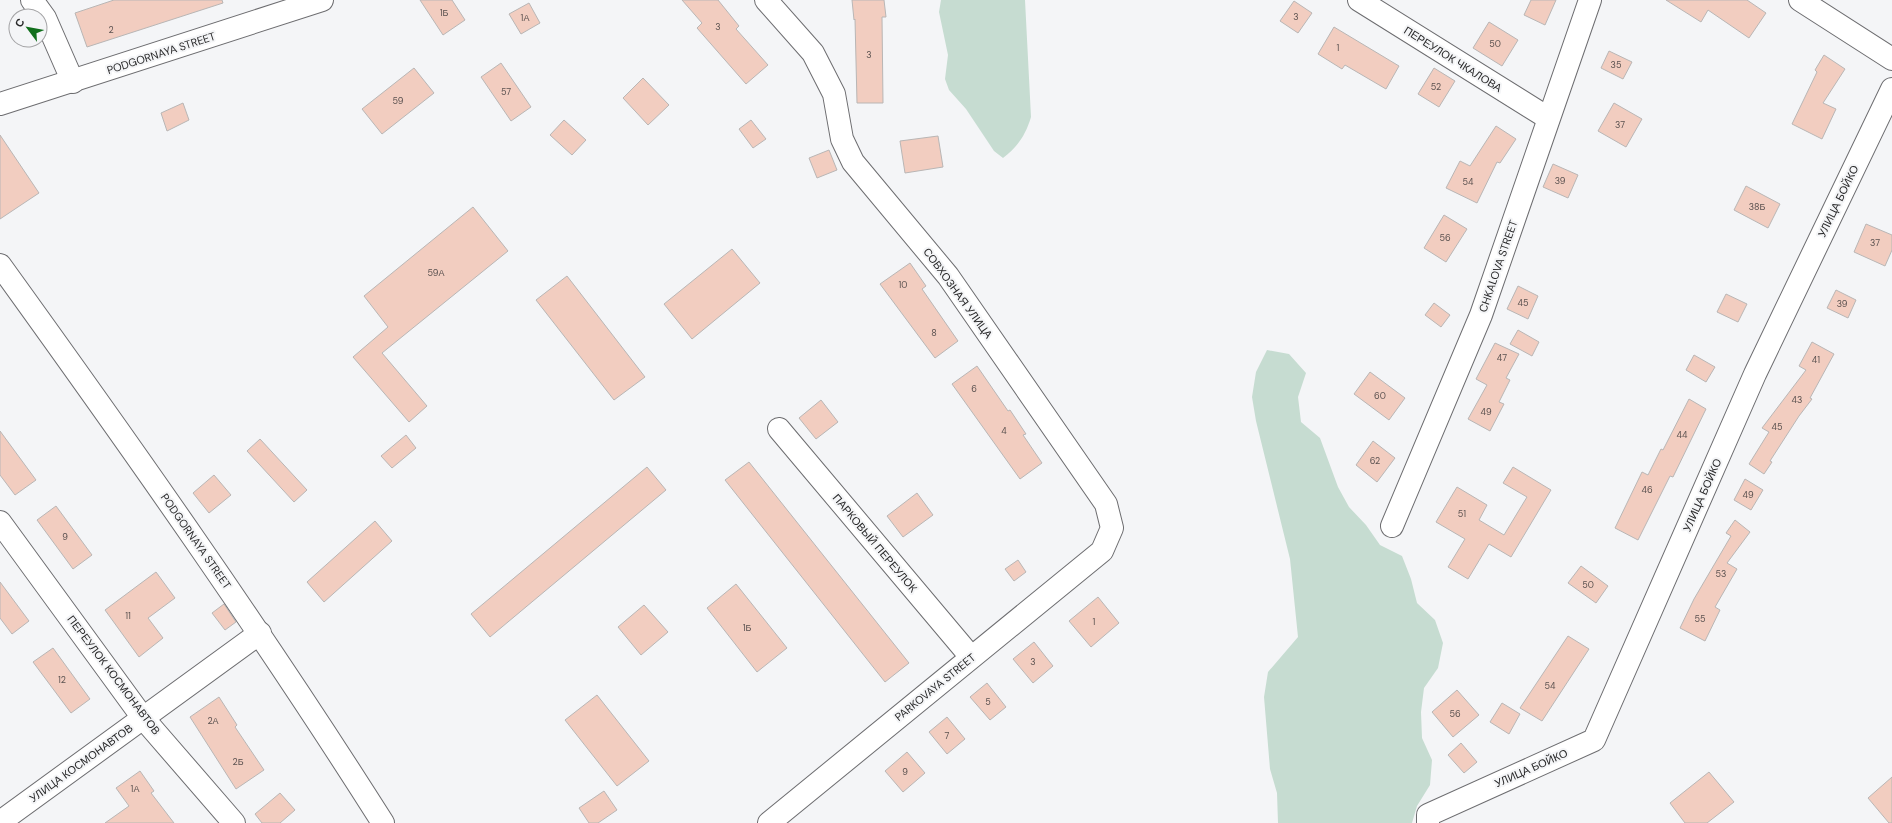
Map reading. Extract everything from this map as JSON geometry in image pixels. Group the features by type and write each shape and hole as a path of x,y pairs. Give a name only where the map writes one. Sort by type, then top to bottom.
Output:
{"street":[{"path":"32,0 46,18 73,82"},
{"name":"PODGORNAYA STREET","path":"0,104 73,82 322,0"},
{"name":"СОВХОЗНАЯ УЛИЦА","path":"766,0 813,53 834,94 842,139 853,162 948,276 1106,504 1112,528 1102,551"},
{"name":"ПЕРЕУЛОК ЧКАЛОВА","path":"1359,0 1548,118"},
{"name":"CHKALOVA STREET","path":"1392,526 1481,315 1590,0"},
{"path":"1800,0 1892,59"},
{"name":"УЛИЦА БОЙКО","path":"1428,819 1594,740 1755,374 1892,88"},
{"name":"PODGORNAYA STREET","path":"0,265 118,429 260,634 383,823"},
{"name":"ПАРКОВЫЙ ПЕРЕУЛОК","path":"779,430 971,657"},
{"name":"ПЕРЕУЛОК КОСМОНАВТОВ","path":"0,522 143,718 234,823"},
{"name":"PARKOVAYA STREET","path":"769,823 1102,551"},
{"name":"УЛИЦА КОСМОНАВТОВ","path":"0,822 260,634"}],"green space":[{"path":"941,0 1025,0 1031,117 1021,140 1003,158 994,151 966,109 949,90 945,79 948,55 939,12"},
{"path":"1267,350 1289,354 1306,373 1298,397 1301,422 1320,438 1338,487 1349,507 1366,525 1380,545 1402,556 1411,579 1417,603 1435,620 1443,643 1438,668 1424,688 1421,712 1422,738 1432,760 1430,785 1417,806 1412,823 1278,823 1277,793 1270,769 1264,697 1268,672 1298,637 1290,559 1256,421 1252,397 1256,372"}],"building":[{"path":"114,0 222,0 223,3 87,47 75,13"},
{"path":"420,0 452,0 465,20 443,35"},
{"path":"682,0 718,0 739,26 736,29 768,65 746,84 697,28 702,23"},
{"path":"852,0 884,0 886,17 882,17 883,103 857,103 855,19 854,20"},
{"path":"1531,0 1556,0 1545,25 1524,15"},
{"path":"1666,0 1747,0 1766,13 1749,38 1708,10 1701,22"},
{"path":"1294,1 1312,13 1298,33 1280,21"},
{"path":"529,3 540,23 521,34 509,14"},
{"path":"1489,22 1518,40 1502,66 1473,48"},
{"path":"1334,27 1399,66 1386,89 1345,65 1342,69 1318,54"},
{"path":"1609,51 1632,62 1623,79 1601,68"},
{"path":"1824,55 1845,69 1823,103 1836,109 1822,139 1792,124 1817,72 1815,70"},
{"path":"501,63 531,107 511,121 481,77"},
{"path":"414,68 434,93 382,134 362,109"},
{"path":"1434,68 1455,81 1439,107 1418,94"},
{"path":"643,78 669,105 648,125 623,98"},
{"path":"183,103 189,120 167,131 161,113"},
{"path":"1614,103 1642,119 1626,147 1598,131"},
{"path":"564,120 586,140 572,155 550,135"},
{"path":"751,120 766,139 753,148 739,129"},
{"path":"1496,126 1516,139 1500,163 1497,162 1477,203 1446,188 1460,161 1470,166"},
{"path":"0,135 39,193 0,219"},
{"path":"938,136 943,167 905,173 900,141"},
{"path":"829,150 837,170 817,178 809,158"},
{"path":"1553,164 1578,175 1568,198 1543,187"},
{"path":"1746,186 1780,204 1768,228 1734,210"},
{"path":"473,207 508,251 382,353 427,406 409,422 353,357 388,327 364,296"},
{"path":"1444,215 1467,229 1446,262 1424,248"},
{"path":"1866,224 1892,235 1892,250 1885,266 1854,252"},
{"path":"732,249 760,283 692,339 664,304"},
{"path":"910,263 926,286 922,289 958,341 935,358 880,284"},
{"path":"567,276 645,377 614,400 536,300"},
{"path":"1518,286 1538,296 1528,319 1507,309"},
{"path":"1836,290 1856,300 1848,318 1827,308"},
{"path":"1726,294 1747,304 1738,322 1717,312"},
{"path":"1434,303 1450,315 1441,327 1425,315"},
{"path":"1518,330 1539,342 1532,356 1510,344"},
{"path":"1812,342 1834,354 1810,398 1812,399 1799,416 1770,461 1772,462 1764,474 1749,464 1769,432 1762,428 1806,370 1799,366"},
{"path":"1495,343 1519,354 1506,378 1510,380 1499,402 1504,404 1490,431 1468,419 1487,385 1476,379"},
{"path":"1694,355 1715,367 1706,382 1686,370"},
{"path":"977,366 1008,411 1010,410 1026,434 1023,435 1042,463 1020,479 952,384"},
{"path":"1370,372 1405,398 1389,420 1354,394"},
{"path":"1689,399 1706,409 1673,477 1670,476 1638,540 1615,528 1642,472 1648,475 1661,449 1663,450"},
{"path":"821,400 838,422 816,439 799,418"},
{"path":"0,431 36,480 15,495 0,475"},
{"path":"406,435 416,448 392,468 381,456"},
{"path":"260,439 307,490 294,502 247,451"},
{"path":"1373,441 1395,458 1377,482 1356,465"},
{"path":"749,462 909,663 885,682 725,480"},
{"path":"647,467 666,490 490,637 471,614"},
{"path":"1513,467 1551,490 1511,557 1489,544 1468,579 1448,567 1465,539 1436,522 1457,487 1487,505 1479,520 1504,535 1527,497 1503,483"},
{"path":"214,475 231,495 209,513 193,493"},
{"path":"1745,479 1763,490 1751,510 1734,500"},
{"path":"917,493 933,515 903,537 887,516"},
{"path":"56,506 92,555 73,569 37,520"},
{"path":"1735,520 1750,532 1727,563 1737,569 1715,607 1720,610 1705,641 1680,628 1694,599 1731,536 1726,533"},
{"path":"375,521 392,541 324,602 307,582"},
{"path":"1018,560 1026,572 1014,581 1005,569"},
{"path":"1581,566 1608,586 1596,603 1568,583"},
{"path":"156,572 175,598 148,618 163,638 139,657 105,610"},
{"path":"0,582 29,621 12,634 0,618"},
{"path":"736,584 787,648 757,672 707,608"},
{"path":"1098,597 1119,623 1091,647 1069,621"},
{"path":"224,604 236,622 225,630 212,613"},
{"path":"644,605 668,632 641,655 618,627"},
{"path":"1568,636 1589,649 1542,721 1520,708"},
{"path":"1034,642 1053,666 1033,683 1013,659"},
{"path":"53,648 90,699 71,713 33,662"},
{"path":"987,683 1006,707 990,720 970,697"},
{"path":"1457,690 1479,715 1453,737 1432,712"},
{"path":"597,695 649,761 617,786 565,720"},
{"path":"219,697 237,725 235,727 264,770 236,789 190,717"},
{"path":"1502,703 1520,714 1509,734 1490,722"},
{"path":"947,717 965,739 947,754 929,732"},
{"path":"1461,743 1477,762 1464,773 1448,755"},
{"path":"907,752 925,773 903,792 885,771"},
{"path":"140,771 154,791 151,793 174,823 105,823 129,806 116,788"},
{"path":"1709,772 1734,802 1707,823 1685,823 1670,803"},
{"path":"1892,777 1892,823 1889,823 1868,798"},
{"path":"604,791 617,810 598,823 589,823 579,808"},
{"path":"280,793 295,810 280,823 262,823 255,814"}]}
